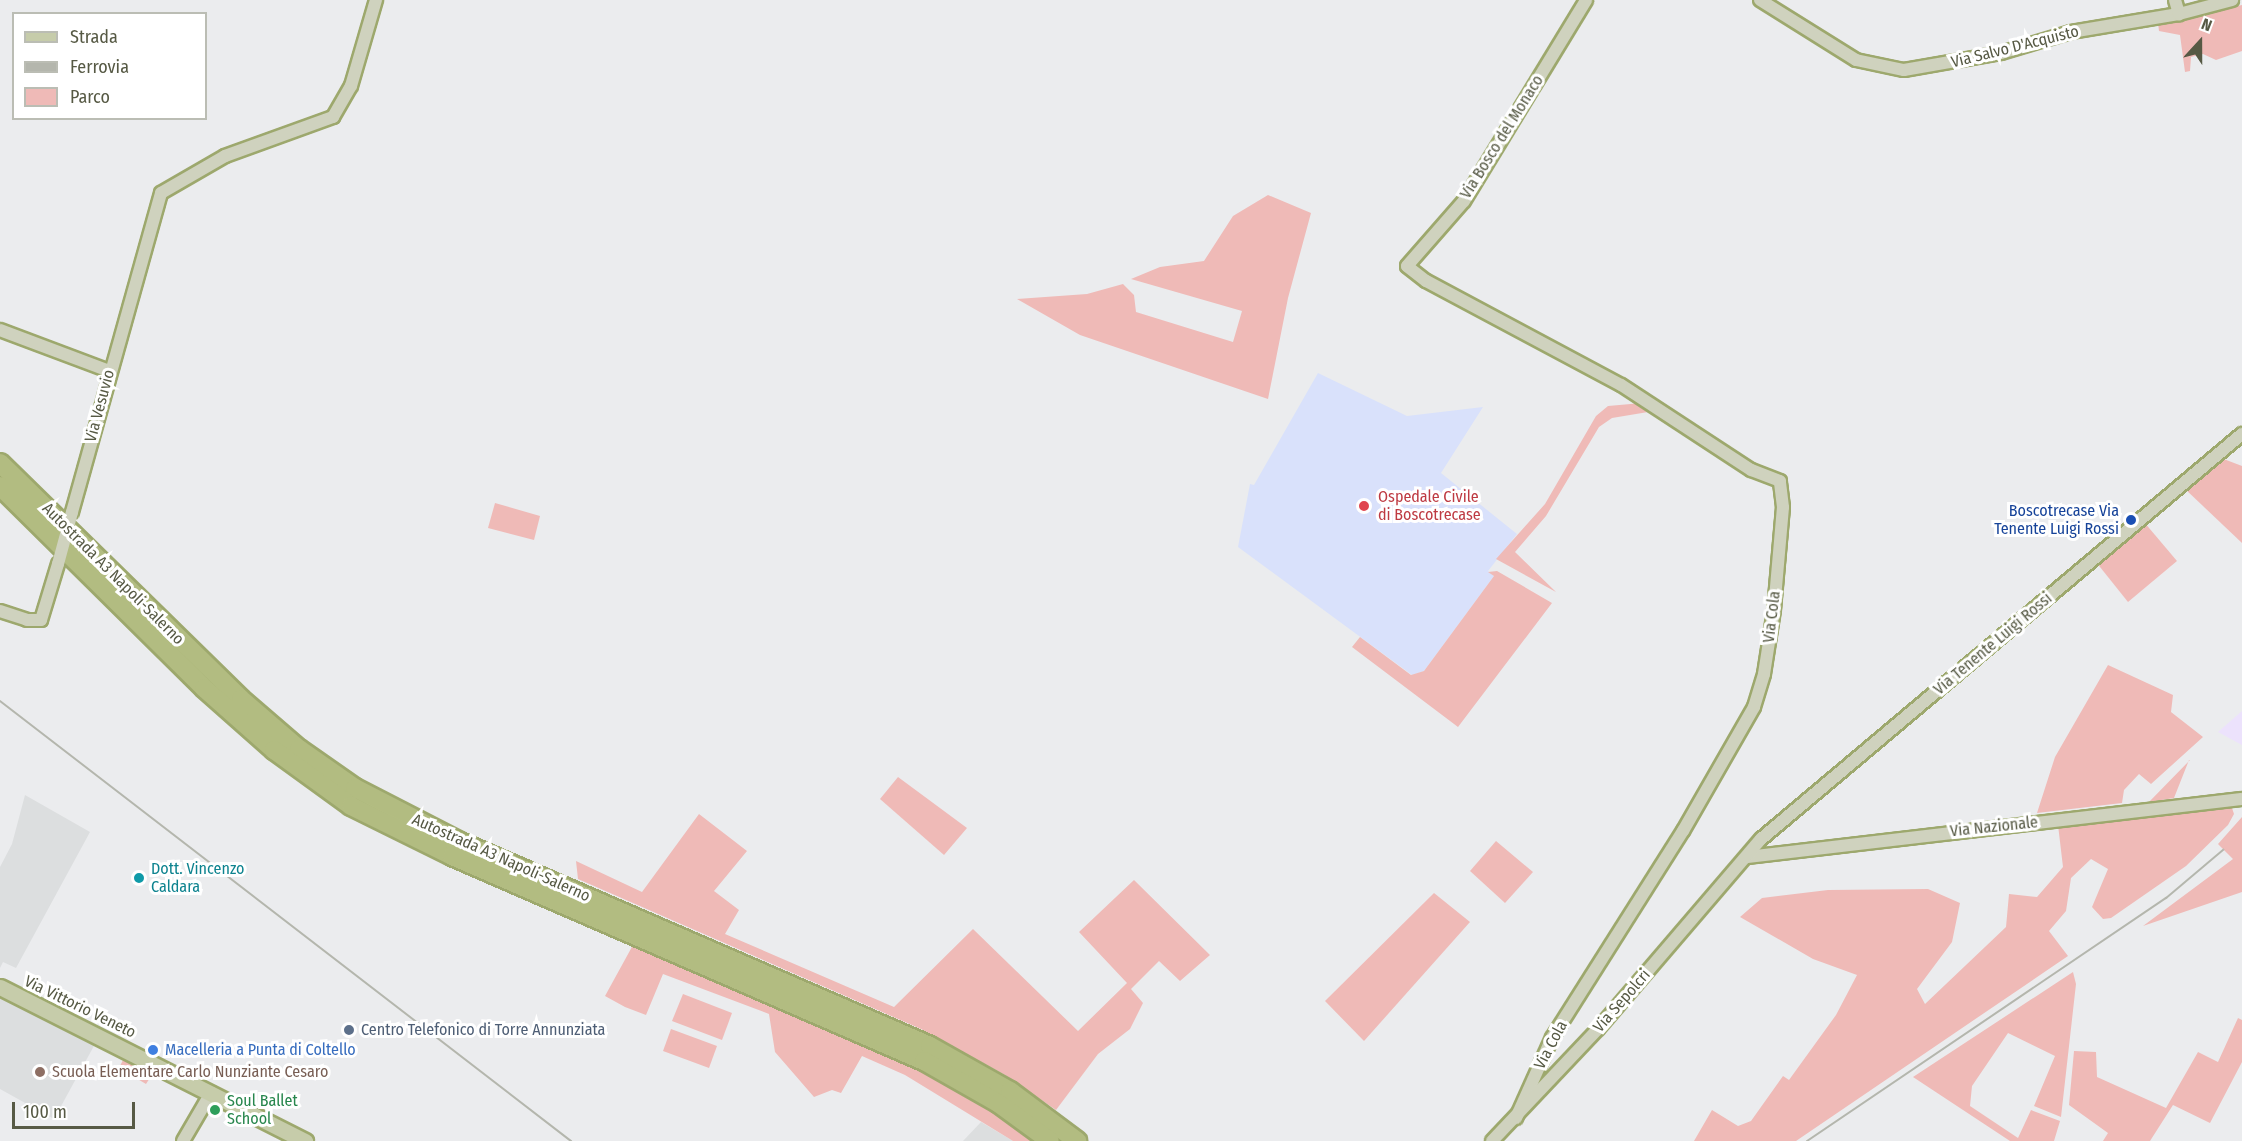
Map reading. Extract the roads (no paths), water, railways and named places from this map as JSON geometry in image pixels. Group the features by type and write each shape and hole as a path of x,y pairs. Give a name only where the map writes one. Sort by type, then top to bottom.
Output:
{"highway":[{"name":"Autostrada A3 Napoli-Salerno","path":"0,463 233,692 318,763 417,822 563,895 583,913 924,1061 998,1103 1050,1141"},
{"name":"Autostrada A3 Napoli-Salerno","path":"0,486 204,688 301,771 378,821 563,895 582,894 930,1046 1010,1091 1077,1141"}],"main road":[{"name":"Via Vittorio Veneto","path":"0,987 304,1141"}],"street":[{"name":"Via Vesuvio","path":"0,611 27,620 41,620 161,193 225,156 333,117 351,86 376,0"},
{"name":"Via Bosco del Monaco","path":"1407,266 1464,201 1586,0"},
{"name":"Via Salvo D'Acquisto","path":"1760,0 1856,60 1904,70 2001,53 2110,23 2179,14 2232,0"},
{"path":"2175,0 2179,14"},
{"name":"Via Cola","path":"1407,266 1426,281 1621,385 1750,470 1780,481 1783,507 1774,610 1764,674 1754,707 1683,831 1552,1038 1516,1118"},
{"path":"0,330 110,371"},
{"name":"Via Tenente Luigi Rossi","path":"1747,856 1761,839 1878,739 2242,434"},
{"name":"Via Nazionale","path":"1747,856 2242,799"},
{"name":"Via Sepolcri","path":"1492,1141 1516,1118 1747,856"},
{"path":"183,1141 211,1093"}],"railway":[{"path":"0,701 571,1141"},
{"path":"1807,1141 2166,898 2223,850"}],"place":[{"name":"Ospedale Civile di Boscotrecase","path":"1364,506"},
{"name":"Boscotrecase Via Tenente Luigi Rossi","path":"2131,520"},
{"name":"Dott. Vincenzo Caldara","path":"139,878"},
{"name":"Centro Telefonico di Torre Annunziata","path":"349,1030"},
{"name":"Macelleria a Punta di Coltello","path":"153,1050"},
{"name":"Scuola Elementare Carlo Nunziante Cesaro","path":"40,1072"},
{"name":"Soul Ballet School","path":"215,1110"}]}
